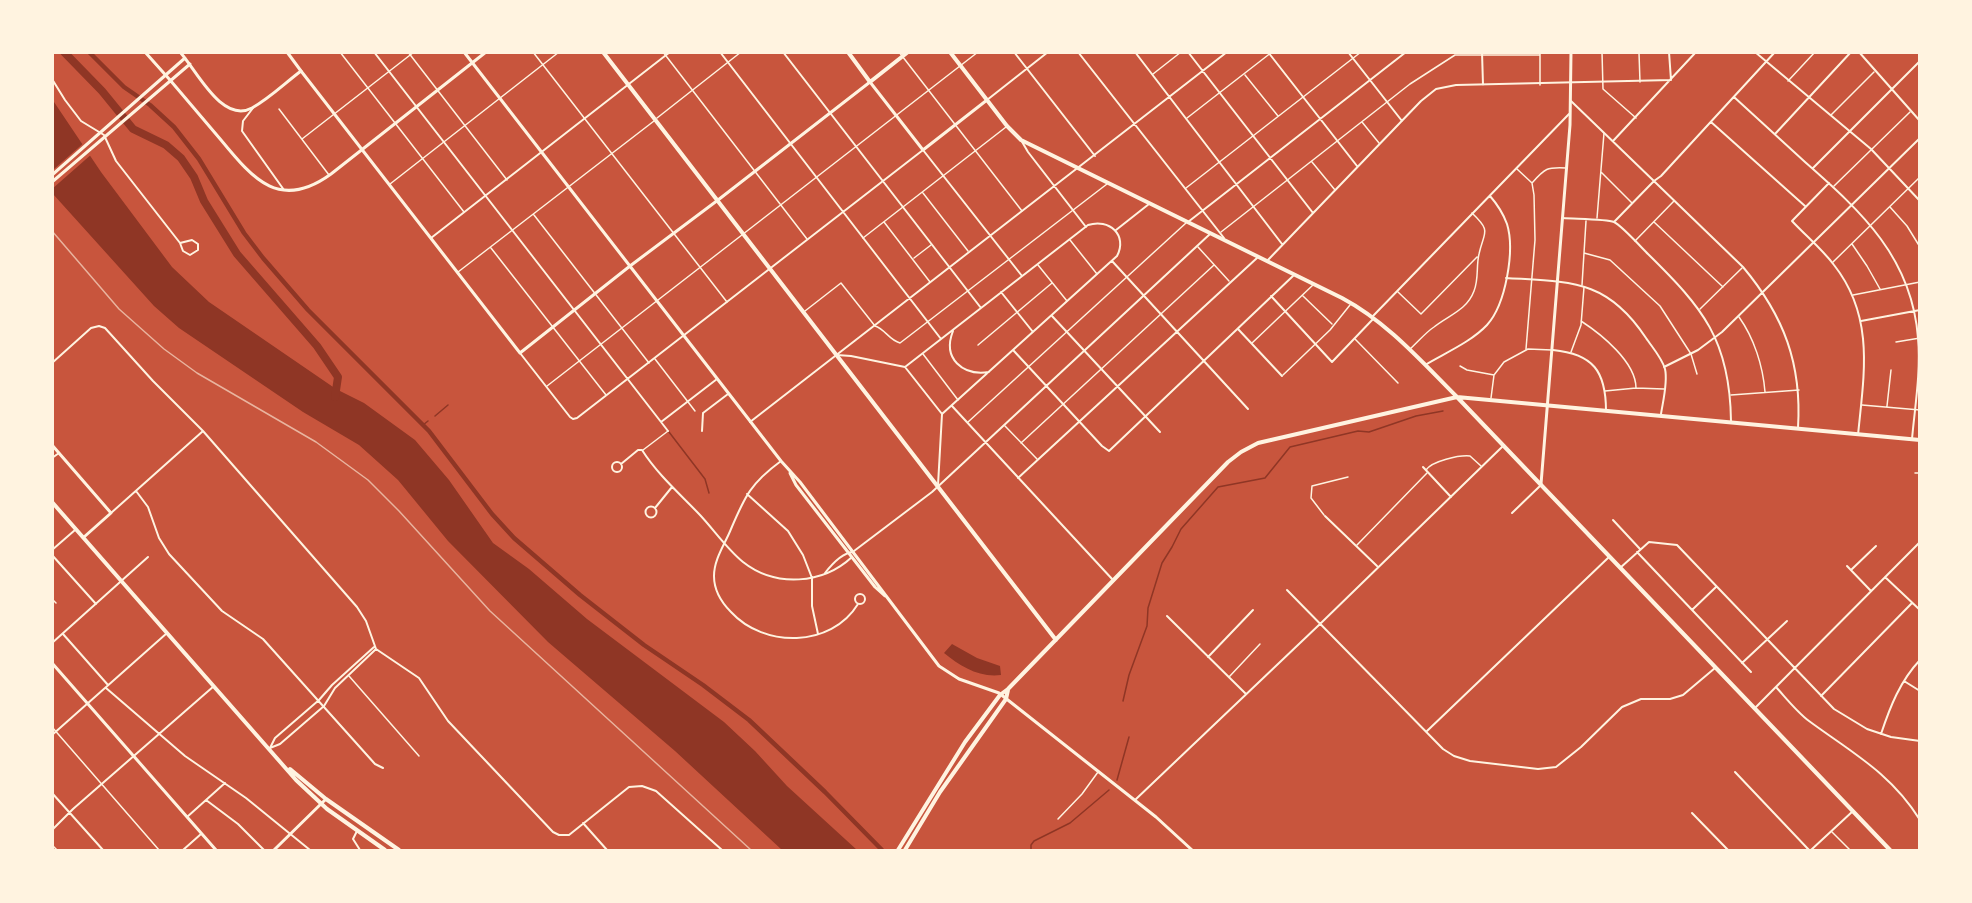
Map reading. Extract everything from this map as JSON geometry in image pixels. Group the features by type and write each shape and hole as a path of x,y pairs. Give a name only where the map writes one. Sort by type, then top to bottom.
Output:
{"main road":[{"path":"603,52 1056,640"},
{"path":"848,52 870,82 901,55 908,52"},
{"path":"950,52 1007,126 1021,140 1352,303 1374,317 1457,397 1890,850"},
{"path":"904,850 965,742 1000,694 1008,689 1114,582 1222,469 1245,449 1267,440 1457,397 1920,440"},
{"path":"52,502 322,805 385,850"},
{"path":"898,850 1006,699 1008,689"},
{"path":"283,763 326,799 399,850"}],"street":[{"path":"145,52 248,172 265,185 284,190 297,190 311,186 329,175 486,52"},
{"path":"180,52 222,105 236,111 245,111 255,106 301,71"},
{"path":"374,52 668,431"},
{"path":"464,52 781,461 796,485 852,558 886,597"},
{"path":"431,238 670,52"},
{"path":"720,52 941,339"},
{"path":"783,52 981,308"},
{"path":"1014,52 1095,156"},
{"path":"290,54 573,419 684,336 1048,52"},
{"path":"1078,52 1226,240"},
{"path":"1135,52 1282,244"},
{"path":"1188,52 1313,213"},
{"path":"750,422 1227,52"},
{"path":"1348,52 1402,121"},
{"path":"1188,222 1406,52"},
{"path":"1512,513 1541,485 1571,112 1571,52"},
{"path":"1669,52 1671,80"},
{"path":"1613,141 1696,52"},
{"path":"1755,52 1871,149 1920,201"},
{"path":"1614,222 1661,176 1775,52"},
{"path":"1775,134 1851,52"},
{"path":"1859,52 1920,121"},
{"path":"1270,53 1357,167"},
{"path":"1482,54 1483,85"},
{"path":"52,175 185,58"},
{"path":"1813,168 1920,61"},
{"path":"52,182 190,64"},
{"path":"52,78 81,121 104,135 116,161 180,243 183,250 190,255 198,250 195,240 180,243"},
{"path":"1266,262 1428,95 1443,87 1671,80"},
{"path":"520,353 870,82 1022,276"},
{"path":"1734,97 1829,183 1871,225 1889,248 1906,283 1919,338 1912,439"},
{"path":"1571,101 1743,267 1762,292 1786,336 1794,358 1799,390 1798,429"},
{"path":"255,106 243,121 242,130 284,190"},
{"path":"1271,296 1332,362 1571,112"},
{"path":"1711,122 1806,207"},
{"path":"1664,367 1691,354 1715,338 1920,138"},
{"path":"1021,140 1086,226"},
{"path":"1829,183 1792,221 1832,263 1852,295 1861,321 1865,351 1858,435"},
{"path":"1425,365 1475,336 1486,326 1501,303 1506,278 1509,234 1503,216 1489,196"},
{"path":"1116,230 1150,203"},
{"path":"1563,218 1614,222 1680,286 1700,309 1715,338 1726,371 1731,422"},
{"path":"905,367 1086,226 1100,222 1116,230 1121,247 1112,261 942,414"},
{"path":"825,573 848,552 854,551 938,485 1211,233"},
{"path":"1018,478 1257,258"},
{"path":"1112,261 1248,409"},
{"path":"1014,350 1109,451 1294,275"},
{"path":"1506,278 1583,286 1603,294 1624,309 1635,321 1664,367 1661,416"},
{"path":"1001,292 1033,332"},
{"path":"1861,321 1920,310"},
{"path":"1052,316 1160,432"},
{"path":"52,363 91,328 99,326 105,328 203,431 357,607 366,621 375,648 419,678 448,721 553,832 564,836 583,824 626,789 638,785 656,791 722,850"},
{"path":"954,329 951,351 959,366 974,373 990,372"},
{"path":"1238,329 1282,376"},
{"path":"1553,350 1571,352 1584,358 1595,368 1605,391 1606,411"},
{"path":"837,355 905,367 942,414 938,485"},
{"path":"661,422 717,379"},
{"path":"702,431 704,412 728,394"},
{"path":"952,406 1114,582"},
{"path":"84,537 203,431"},
{"path":"52,445 111,513"},
{"path":"1135,800 1503,446"},
{"path":"621,464 638,450 642,450 672,487 744,563 760,572 780,578 801,580 812,578 833,571 852,558 854,551"},
{"path":"52,458 59,453"},
{"path":"781,461 754,482 736,513 715,565 715,585 719,597 735,616 752,629 773,637 794,639 818,634 843,621 858,604"},
{"path":"1425,470 1451,497"},
{"path":"789,472 800,482 854,551 939,666 959,679 1000,694 1166,825 1192,850"},
{"path":"654,508 672,487"},
{"path":"136,491 145,501 159,538 169,554 222,611 263,639 375,764 383,768"},
{"path":"747,494 782,525 793,537 803,555 812,578 812,606 818,634"},
{"path":"1325,516 1378,567"},
{"path":"1613,520 1692,610 1751,672"},
{"path":"52,550 76,529"},
{"path":"1620,568 1639,550 1652,542 1675,544 1821,696 1846,717 1881,734 1920,741"},
{"path":"1755,708 1920,542"},
{"path":"1851,570 1876,546"},
{"path":"52,555 96,604"},
{"path":"1427,731 1609,556"},
{"path":"52,644 148,557"},
{"path":"1847,566 1872,591"},
{"path":"1885,577 1920,610"},
{"path":"1692,610 1717,586"},
{"path":"1287,590 1443,749 1463,760 1517,767 1548,769 1556,767 1573,754 1622,707 1641,699 1670,699 1683,696 1716,668"},
{"path":"1821,696 1911,603"},
{"path":"1208,657 1253,610"},
{"path":"1167,616 1246,694"},
{"path":"1742,663 1786,621"},
{"path":"52,735 167,633"},
{"path":"63,634 107,686 159,734 185,756 246,798 310,850"},
{"path":"270,748 280,744 324,706 332,691 375,648"},
{"path":"270,748 275,738 375,648"},
{"path":"1881,734 1891,704 1904,681 1920,660"},
{"path":"52,663 216,850"},
{"path":"1904,681 1920,691"},
{"path":"52,830 214,686"},
{"path":"1776,687 1806,719 1872,765 1920,820"},
{"path":"1735,772 1810,850 1853,811"},
{"path":"187,817 225,783"},
{"path":"52,792 103,850"},
{"path":"274,850 326,799"},
{"path":"206,800 238,825 264,850"},
{"path":"1692,813 1727,850"},
{"path":"583,824 607,850"},
{"path":"357,831 353,839 360,850"},
{"path":"183,850 201,834"}],"lane":[{"path":"340,52 464,212"},
{"path":"408,52 507,180"},
{"path":"302,140 414,52"},
{"path":"533,52 727,302"},
{"path":"390,185 559,52"},
{"path":"663,52 808,240"},
{"path":"458,273 741,52"},
{"path":"546,387 978,52"},
{"path":"1152,75 1181,52"},
{"path":"1184,189 1361,52"},
{"path":"1788,81 1815,52"},
{"path":"1186,119 1270,53"},
{"path":"1636,118 1603,89 1602,53 1639,53 1640,82"},
{"path":"1220,232 1410,84 1455,55 1540,54 1540,85"},
{"path":"901,55 1022,212"},
{"path":"1830,116 1875,71"},
{"path":"1245,74 1278,116"},
{"path":"279,109 329,175"},
{"path":"1833,187 1910,111"},
{"path":"1362,122 1379,144"},
{"path":"862,238 1007,126"},
{"path":"1597,221 1604,132"},
{"path":"1311,161 1335,190"},
{"path":"1516,168 1532,183 1535,236 1526,349"},
{"path":"1532,183 1548,168 1567,168"},
{"path":"1601,172 1633,203"},
{"path":"1832,263 1920,177"},
{"path":"804,312 841,283 875,326 900,343 1109,183"},
{"path":"922,192 969,252"},
{"path":"1635,242 1674,201"},
{"path":"1890,206 1907,226 1920,247"},
{"path":"1409,350 1434,327 1460,310 1469,301 1476,285 1485,228 1472,213"},
{"path":"534,214 649,363"},
{"path":"1571,352 1581,321 1587,220"},
{"path":"884,221 931,283"},
{"path":"968,423 1184,223 1188,222"},
{"path":"1654,222 1723,287"},
{"path":"1069,239 1097,274"},
{"path":"913,259 931,244"},
{"path":"1852,244 1880,289"},
{"path":"491,247 606,395"},
{"path":"1197,247 1230,283"},
{"path":"1584,253 1610,260 1652,298 1670,319 1691,354 1697,374"},
{"path":"1398,291 1421,314 1479,256"},
{"path":"1038,264 1067,302"},
{"path":"1021,443 1214,265"},
{"path":"1700,309 1743,267"},
{"path":"1852,295 1920,282"},
{"path":"978,345 1052,283"},
{"path":"1252,344 1314,284"},
{"path":"1303,295 1333,325"},
{"path":"1282,376 1352,303"},
{"path":"1738,317 1756,351 1765,392"},
{"path":"1581,321 1613,346 1635,376 1636,388"},
{"path":"1354,338 1398,383"},
{"path":"1896,342 1919,338"},
{"path":"1491,399 1494,375 1504,362 1526,349 1553,350"},
{"path":"922,354 958,400"},
{"path":"655,358 695,411"},
{"path":"1460,366 1466,370 1494,375"},
{"path":"1887,407 1891,370"},
{"path":"1605,391 1636,388 1664,389"},
{"path":"1730,395 1799,390"},
{"path":"1861,405 1920,410"},
{"path":"1004,424 1037,460"},
{"path":"642,450 668,431"},
{"path":"1356,546 1433,463 1462,455 1470,456 1482,466"},
{"path":"1915,473 1920,473"},
{"path":"1325,516 1311,498 1312,486 1348,477"},
{"path":"52,599 56,603"},
{"path":"1228,677 1260,644"},
{"path":"348,675 420,756"},
{"path":"52,727 159,850"},
{"path":"1058,819 1082,794 1098,772"},
{"path":"1832,831 1850,850"},
{"path":"52,845 57,850"}],"shaded area":[{"path":"52,99 101,172 172,267 209,302 336,389 364,403 415,440 449,480 493,543 529,569 587,619 724,722 787,786 857,850 782,850 675,751 548,642 448,541 398,480 359,445 303,412 179,328 154,306 53,194"},
{"path":"952,644 977,658 1000,666 1001,675 978,673 957,662 944,653"}],"pier":[{"path":"85,142 93,153 52,189 53,170"}],"waterway":[{"path":"64,52 102,91 133,129 166,145 181,158 237,254 317,346 338,377 335,397"},
{"path":"89,52 124,87 150,105 174,127 199,159 244,233 263,258 308,310 429,431 492,514 514,538 580,595 644,645 749,720 882,850"},
{"path":"435,416 448,405"},
{"path":"1123,701 1129,675 1147,626 1148,608 1162,563 1181,529 1218,487 1265,478 1290,447 1358,431 1369,432 1416,416 1443,411"},
{"path":"423,425 428,421"},
{"path":"669,432 705,479 709,493"},
{"path":"1117,780 1129,737"},
{"path":"1031,850 1034,841 1070,823 1109,790"}],"railway":[{"path":"52,231 119,309 164,349 197,373 316,442 368,480 490,611 751,850"}]}
